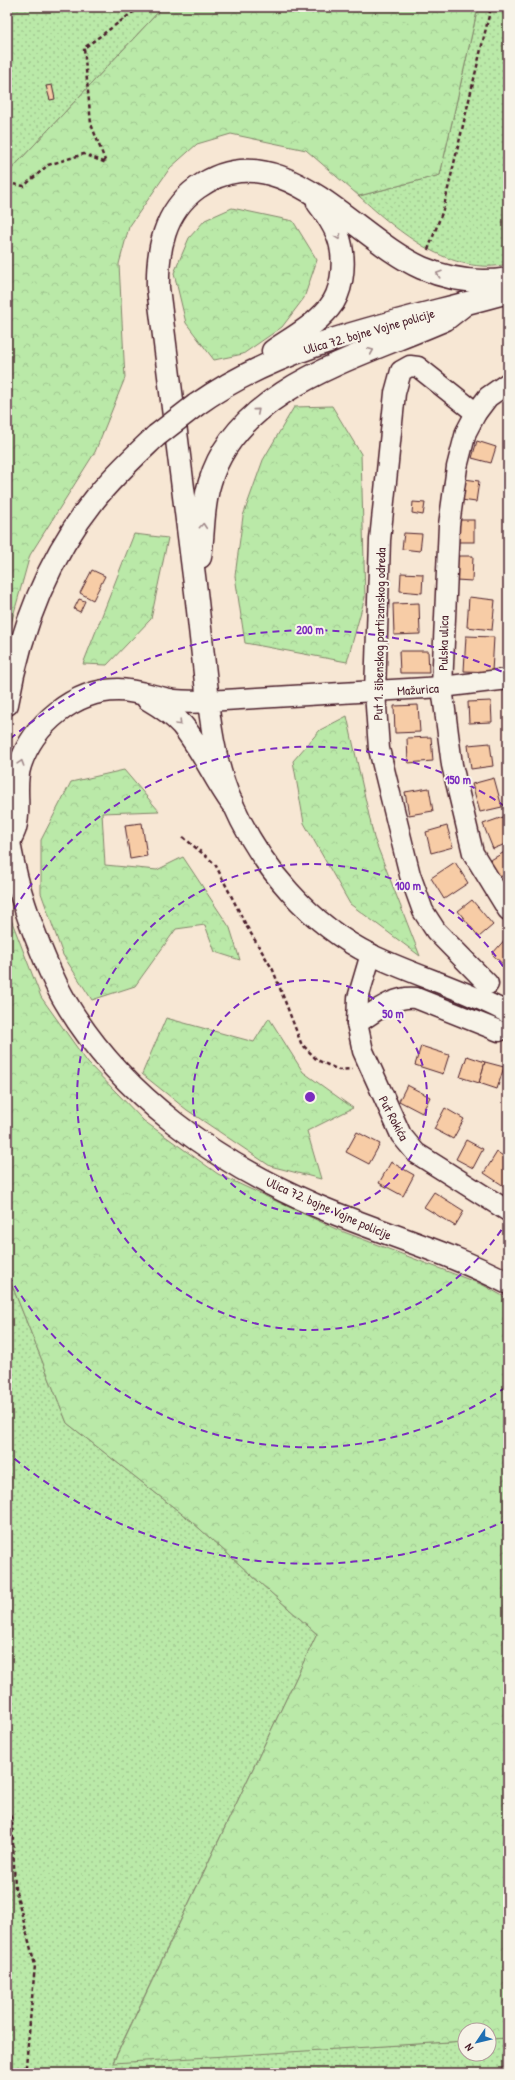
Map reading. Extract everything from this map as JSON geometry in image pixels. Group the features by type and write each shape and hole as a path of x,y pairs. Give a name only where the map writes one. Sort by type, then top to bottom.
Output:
{"main road":[{"path":"8,833 16,828 16,787 20,766 27,746 43,725 62,709 83,698 103,692 118,690 137,692 175,701 208,701 158,288 159,252 172,214 183,200 205,182 221,175 238,171 256,170 276,175 296,183 311,192 386,248 422,268 459,280 478,282 508,279"},
{"path":"245,374 270,353 307,329 330,307 339,290 342,268 341,246 332,222 311,192"},
{"name":"Ulica 72. bojne Vojne policije","path":"7,704 13,669 28,621 60,552 95,499 156,436 196,405 245,374 305,349 345,336 508,292"},
{"path":"196,592 205,510 210,482 224,452 234,436 252,415 275,397 309,378 446,319 465,304"},
{"path":"137,692 170,714 182,725 196,744 217,783 232,803"},
{"name":"Ulica 72. bojne Vojne policije","path":"8,833 17,881 28,916 46,962 65,1001 111,1063 152,1104 202,1144 254,1175 316,1205 508,1283"}],"street":[{"name":"Put 1. šibenskog partizanskog odreda","path":"476,413 418,367 410,366 401,371 395,393 380,540 376,692 379,749 410,875 423,911 436,931 488,984"},
{"name":"Pulska ulica","path":"508,383 488,397 476,413 466,432 457,467 448,525 442,687 452,765 473,853 508,910"},
{"name":"Mažurica","path":"208,701 376,692 442,687 508,679"},
{"path":"208,701 214,743 232,803 257,849 289,891 332,930 371,954 477,997 508,1013"},
{"name":"Put Rokića","path":"371,954 358,998 357,1023 363,1051 401,1135 416,1153 508,1211"},
{"path":"357,1023 394,1001 406,997 416,998 499,1032"}],"path":[{"path":"7,183 24,186 48,165 84,154 106,163 91,124 84,48 140,7"},
{"path":"422,268 443,210 491,7"},
{"path":"183,837 215,864 247,927 273,970 301,1043 317,1060 339,1070 370,1068"},
{"path":"7,1809 12,1820 15,1888 35,1965 26,2066 22,2073"}],"green space":[{"path":"7,7 163,7 7,174"},
{"path":"163,7 478,7 440,175 359,196 306,150 231,134 197,144 170,168 129,227 119,264 125,378 95,452 30,555 7,638 7,174"},
{"path":"478,7 508,7 508,264 487,266 467,264 447,258 427,248 391,224 359,196 440,175"},
{"path":"232,208 293,221 317,260 304,298 282,327 243,354 214,360 186,323 174,273 189,238 205,220"},
{"path":"332,406 361,454 365,597 347,662 245,643 235,576 243,516 263,460 294,407"},
{"path":"134,534 168,538 151,619 107,665 83,664"},
{"path":"347,716 374,838 420,956 350,904 304,823 293,761 320,730"},
{"path":"124,770 159,811 102,813 105,865 157,870 183,857 230,928 240,960 215,952 205,925 176,929 135,986 92,1000 63,955 41,893 41,840 71,782"},
{"path":"7,909 41,997 88,1063 144,1121 218,1174 336,1229 483,1285 508,1299 508,2038 497,2039 497,2022 457,2022 457,2042 113,2063 317,1634 191,1521 67,1423 7,1273"},
{"path":"166,1018 254,1042 269,1018 303,1072 353,1108 307,1131 321,1179 270,1166 187,1110 142,1074"},
{"path":"7,1273 67,1423 191,1521 317,1634 113,2062 457,2041 457,2062 497,2062 497,2039 508,2038 508,2073 7,2073"}],"building":[{"path":"52,85 55,99 50,100 46,86"},
{"path":"508,332 508,346 504,333"},
{"path":"477,441 496,447 491,463 472,458"},
{"path":"457,478 479,481 476,502 454,499"},
{"path":"413,502 425,503 423,515 412,513"},
{"path":"456,520 474,520 474,542 456,542"},
{"path":"404,533 422,534 420,551 402,549"},
{"path":"457,556 473,556 472,581 456,580"},
{"path":"92,570 105,576 93,600 80,593"},
{"path":"401,573 423,574 422,593 400,591"},
{"path":"469,597 495,600 492,630 467,627"},
{"path":"79,599 85,601 80,612 74,609"},
{"path":"419,603 420,634 394,635 393,604"},
{"path":"466,636 494,637 492,672 464,671"},
{"path":"399,651 428,651 429,673 400,673"},
{"path":"491,701 492,722 469,723 468,702"},
{"path":"418,705 420,732 395,733 394,706"},
{"path":"431,737 433,761 408,763 407,738"},
{"path":"490,743 493,766 471,769 468,745"},
{"path":"494,778 502,807 480,812 472,784"},
{"path":"429,788 433,811 409,815 405,792"},
{"path":"503,817 508,829 508,843 493,849 483,824"},
{"path":"142,823 147,856 130,859 125,825"},
{"path":"447,826 453,847 431,853 426,832"},
{"path":"508,850 508,873 498,878 489,861"},
{"path":"455,862 468,883 444,899 431,878"},
{"path":"472,900 493,925 479,937 458,911"},
{"path":"508,936 508,969 492,954"},
{"path":"421,1046 449,1055 443,1074 415,1065"},
{"path":"467,1056 485,1062 479,1083 460,1077"},
{"path":"485,1062 504,1067 497,1089 479,1083"},
{"path":"407,1085 430,1097 422,1113 399,1101"},
{"path":"445,1108 464,1119 453,1139 434,1129"},
{"path":"357,1132 380,1144 369,1164 346,1152"},
{"path":"466,1140 483,1149 473,1168 456,1159"},
{"path":"497,1152 508,1159 507,1188 484,1173"},
{"path":"391,1162 414,1175 403,1196 379,1183"},
{"path":"434,1192 464,1211 455,1226 424,1207"}]}
